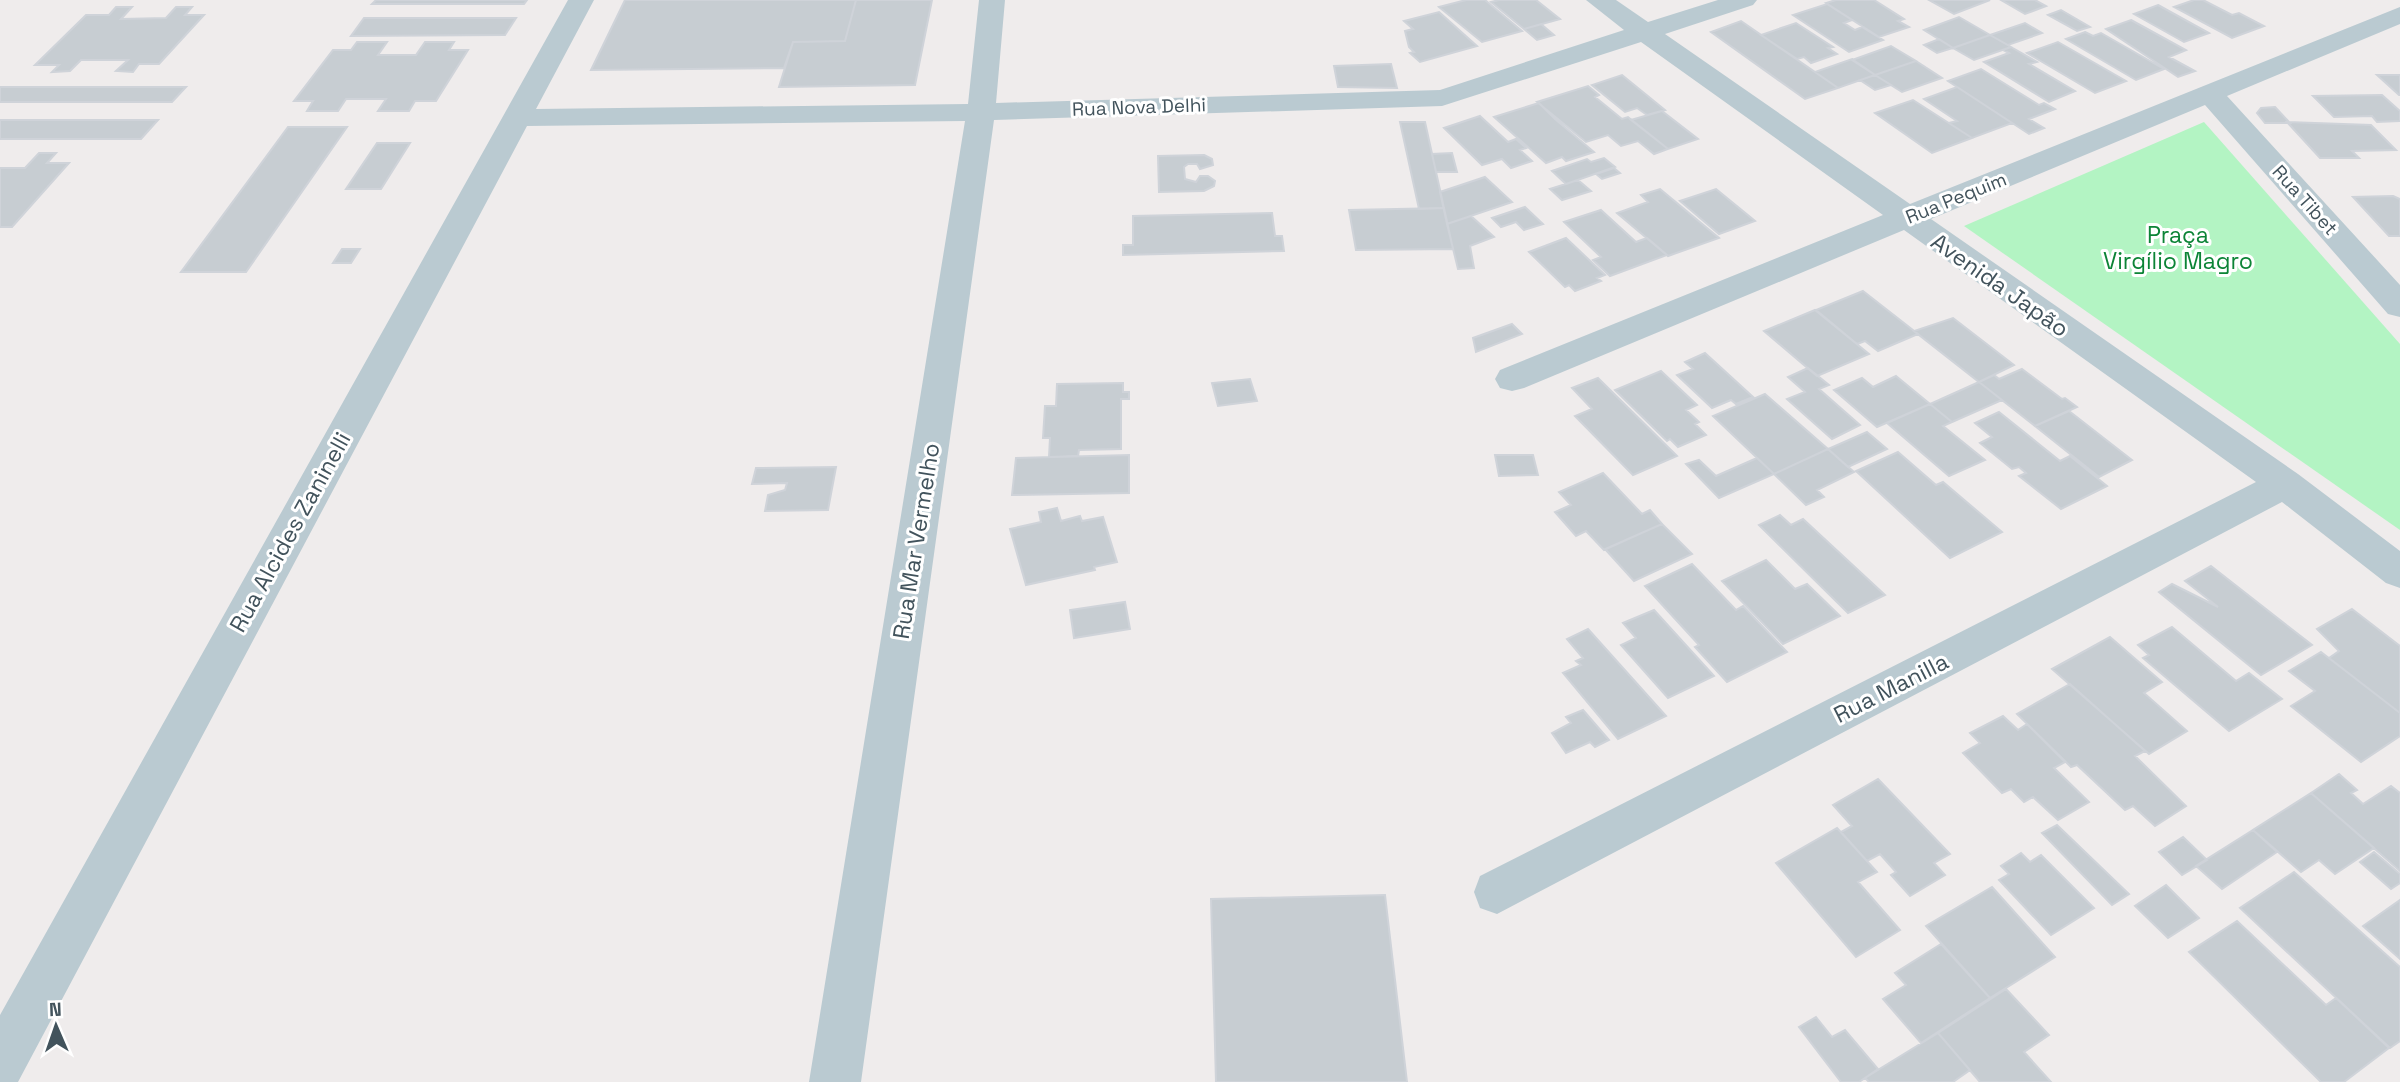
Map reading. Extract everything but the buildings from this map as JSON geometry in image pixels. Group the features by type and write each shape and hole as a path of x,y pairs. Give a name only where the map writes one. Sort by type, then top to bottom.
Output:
{"street":[{"name":"Rua Alcides Zaninelli","path":"0,1065 581,0"},
{"name":"Rua Mar Vermelho","path":"835,1082 981,112 992,0"},
{"name":"Avenida Japão","path":"1599,0 2285,484 2400,572"},
{"name":"Rua Nova Delhi","path":"518,118 981,112 1443,98 1744,0"},
{"name":"Rua Pequim","path":"1512,379 2400,16"},
{"name":"Rua Tibet","path":"2209,93 2400,306"},
{"name":"Rua Manilla","path":"1497,892 2285,484"}],"green space":[{"name":"Praça Virgílio Magro","path":"2204,122 2400,344 2400,530 1964,226"}]}
